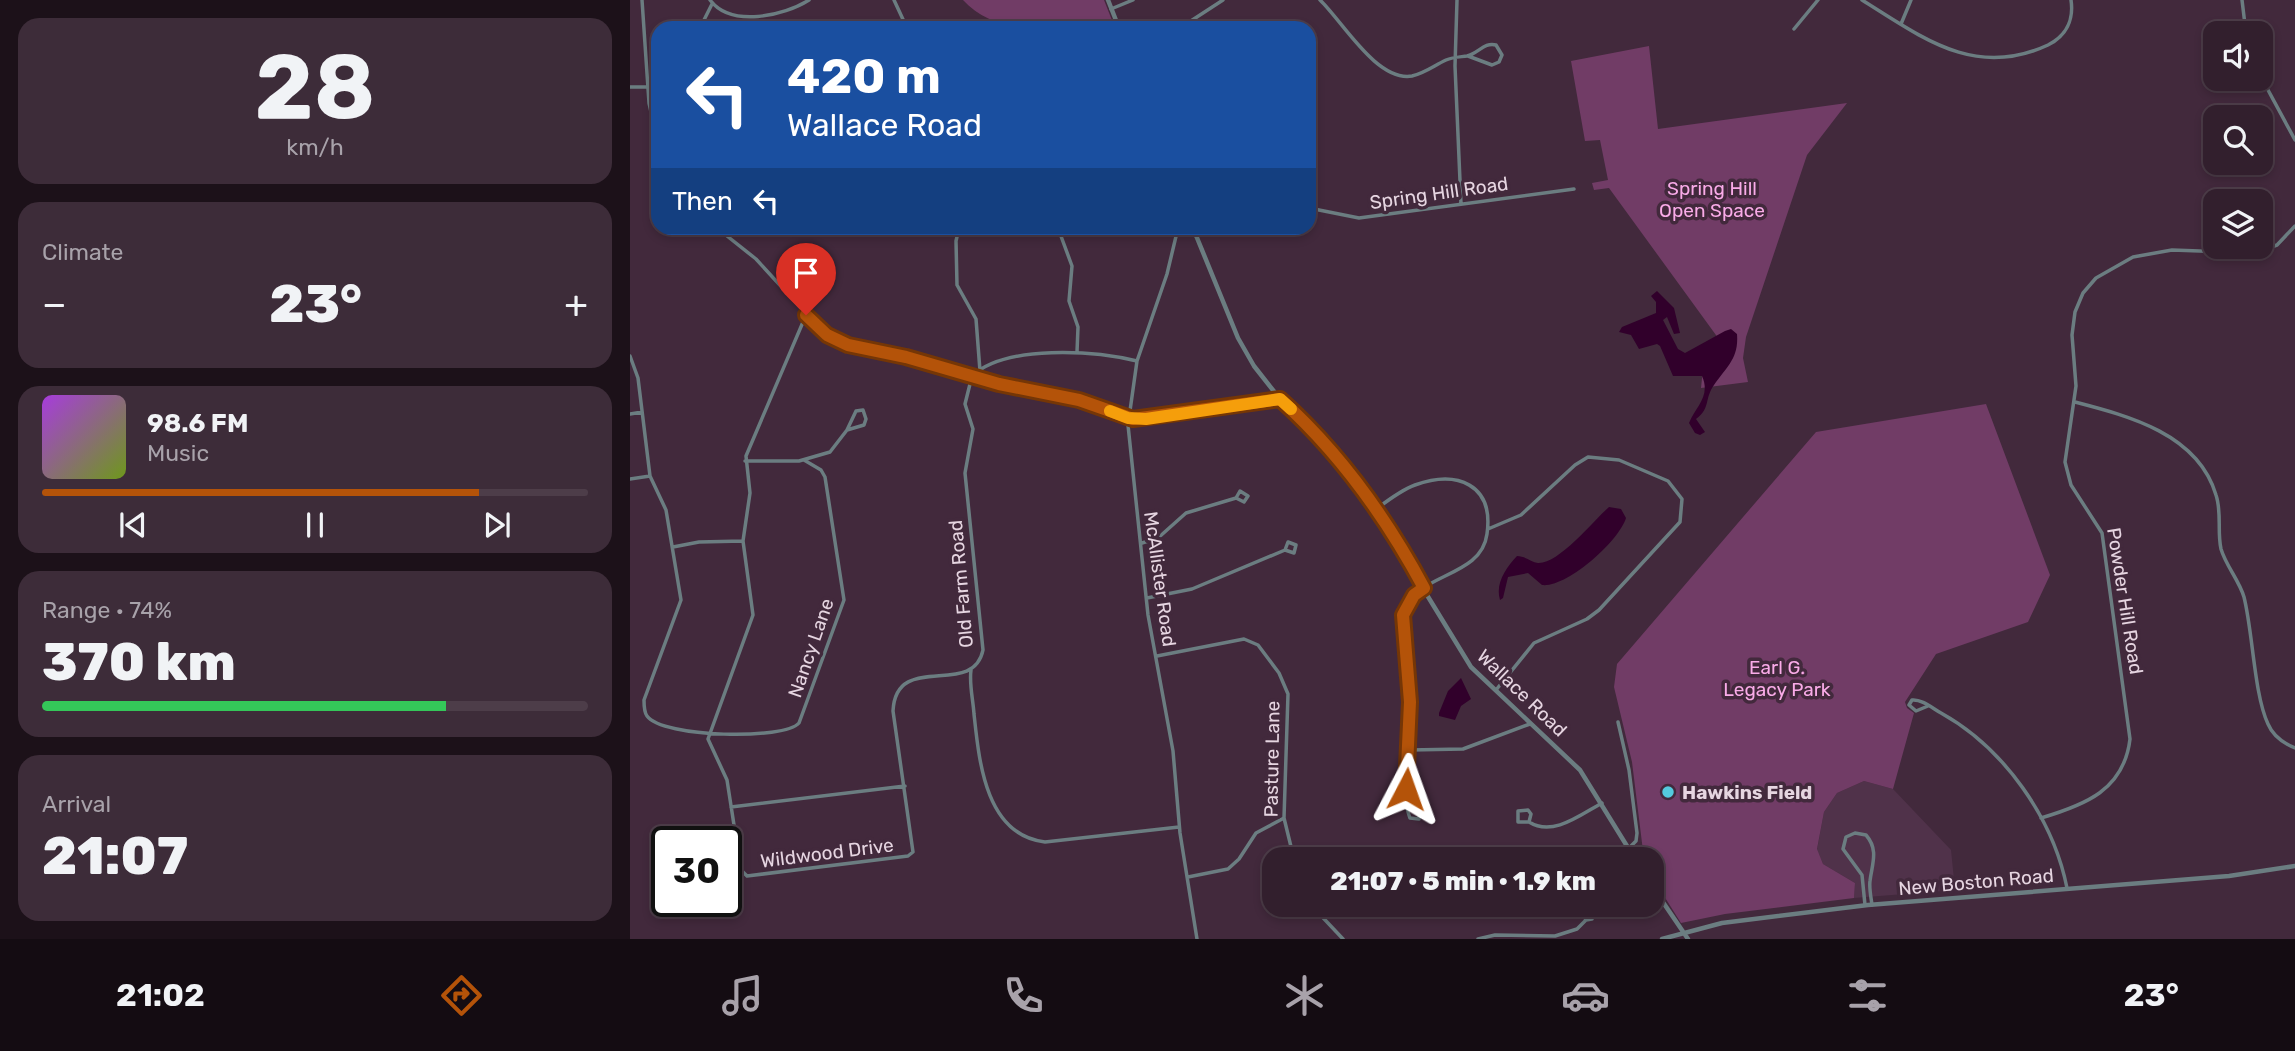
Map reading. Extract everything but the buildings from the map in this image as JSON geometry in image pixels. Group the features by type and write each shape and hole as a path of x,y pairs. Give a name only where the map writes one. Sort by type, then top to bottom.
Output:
{"street":[{"path":"642,0 651,104"},
{"path":"703,21 711,2 742,14 769,16 789,11 809,0"},
{"path":"894,0 904,21"},
{"path":"1108,0 1116,21"},
{"path":"1111,9 1133,0"},
{"path":"1191,21 1223,0"},
{"path":"1320,0 1374,61 1390,73 1413,76 1455,57 1468,56 1492,44 1499,48 1502,55 1499,62 1492,65 1468,56"},
{"path":"1457,0 1455,57 1461,204"},
{"path":"1794,29 1818,0"},
{"path":"1863,0 1936,45 1957,53 2014,56 2060,37 2071,18 2071,0"},
{"path":"1901,24 1911,0"},
{"path":"2242,0 2245,21"},
{"path":"630,87 648,87"},
{"path":"2269,91 2295,140"},
{"name":"Spring Hill Road","path":"1316,209 1359,218 1574,189"},
{"name":"Powder Hill Road","path":"2041,818 2086,804 2105,790 2124,762 2130,738 2102,533 2096,519 2074,491 2066,470 2065,447 2075,402 2073,319 2083,293 2102,274 2133,257 2156,252 2263,251 2283,241 2295,226"},
{"path":"727,235 751,253 827,335 844,343 1079,400 1128,418 1146,419 1280,399"},
{"path":"957,235 957,285 976,319 980,371"},
{"path":"1061,235 1072,265 1069,301 1077,327 1077,352"},
{"name":"McAllister Road","path":"1176,235 1167,274 1137,361 1128,418 1147,598 1173,751 1179,827 1197,939"},
{"name":"Wallace Road","path":"1196,236 1243,349 1280,399 1321,439 1375,510 1464,657 1580,770 1627,847"},
{"path":"806,315 745,461 750,493 743,541 753,615 709,735 710,747 727,780 732,807 905,786"},
{"path":"972,376 1020,356 1077,352 1137,361"},
{"path":"630,356 636,370 650,477 665,507 681,600 644,700 645,710 649,718 672,729 709,735"},
{"name":"Old Farm Road","path":"912,854 915,847 893,711 896,693 911,680 971,670 981,659 984,644 965,473 973,432 965,401 972,376"},
{"path":"2075,402 2127,416 2155,427 2189,454 2210,481 2219,506 2222,550 2242,591 2248,615 2266,719 2278,738 2295,748"},
{"path":"745,461 804,460 833,451 856,411 863,410 866,416 864,425 846,430"},
{"path":"630,414 642,412"},
{"path":"1488,529 1521,516 1575,465 1596,455 1619,460 1662,477 1679,492 1684,507 1676,528 1600,610 1587,620 1534,643 1496,690"},
{"name":"Nancy Lane","path":"709,735 794,728 801,720 845,596 825,477 821,470 804,460"},
{"path":"630,479 650,477"},
{"path":"1375,510 1417,484 1467,481 1474,485 1483,497 1488,529 1482,550 1471,561 1414,595 1403,615 1410,702 1407,806 1410,818 1419,819 1420,810 1407,806"},
{"path":"1142,542 1158,538 1186,513 1236,498"},
{"path":"673,547 699,542 743,541"},
{"path":"1147,598 1192,589 1285,550"},
{"name":"Pasture Lane","path":"1157,656 1237,638 1252,641 1263,651 1283,680 1288,694 1284,818 1291,847"},
{"path":"971,670 982,780 1005,820 1016,831 1030,839 1045,842 1179,827"},
{"path":"1928,706 1916,711 1909,705 1916,699 1928,706 1990,750 2041,818 2059,854 2067,888"},
{"path":"1618,722 1629,770 1637,833 1636,841 1630,847"},
{"path":"1409,751 1463,749 1532,723"},
{"path":"1529,821 1530,812 1523,808 1518,811 1518,821 1552,827 1602,803"},
{"name":"Wildwood Drive","path":"732,807 741,870 745,876 912,854"},
{"path":"1188,877 1228,869 1256,833 1284,818"},
{"path":"1865,905 1862,875 1843,849 1845,840 1852,834 1866,835 1873,846 1874,865 1870,881 1872,905"},
{"name":"New Boston Road","path":"1662,939 1722,923 1865,905 2262,873 2295,866"},
{"path":"1664,904 1688,939"},
{"path":"1322,917 1343,939"},
{"path":"1478,939 1494,935 1555,936 1577,929 1586,920"}],"shaded area":[{"path":"1657,291 1674,308 1680,333 1674,334 1667,317 1663,320 1678,349 1685,353 1725,331 1731,329 1737,334 1734,356 1711,390 1704,411 1696,419 1705,432 1700,435 1695,433 1689,423 1704,395 1702,376 1673,376 1660,346 1657,344 1639,349 1631,335 1619,332 1622,327 1656,313 1656,302 1651,296"},
{"path":"1609,507 1621,509 1626,518 1613,539 1591,561 1565,579 1552,584 1542,585 1528,573 1508,577 1503,598 1500,600 1500,582 1517,556 1538,563 1556,556"},
{"path":"1461,678 1471,699 1461,706 1455,720 1439,716 1448,691"},
{"path":"1864,781 1893,789 1951,850 1955,890 1854,898 1855,883 1823,864 1817,850 1824,812 1837,793"}],"green space":[{"path":"963,0 1104,0 1112,21 994,21 978,13"},
{"name":"Spring Hill Open Space","path":"1649,46 1658,129 1847,103 1807,155 1746,337 1743,358 1748,382 1701,388 1704,359 1721,342 1609,188 1594,190 1592,183 1608,180 1600,140 1585,141 1571,61"},
{"name":"Earl G. Legacy Park","path":"1986,404 2050,575 2028,622 1936,654 1905,702 1907,708 1914,713 1893,789 1864,781 1837,793 1824,812 1817,849 1823,864 1855,883 1854,898 1725,914 1681,923 1664,896 1664,847 1643,847 1632,762 1614,687 1617,664 1816,432"}],"slow traffic":[{"path":"1110,411 1128,418 1146,419 1280,399 1291,409"}],"place":[{"name":"Hawkins Field","path":"1668,792"}],"route":[{"path":"806,315 827,335 848,345 891,353 999,384 1079,400 1133,419 1280,399 1326,445 1375,510 1424,588 1414,595 1405,608 1402,622 1410,702 1406,789"}]}
